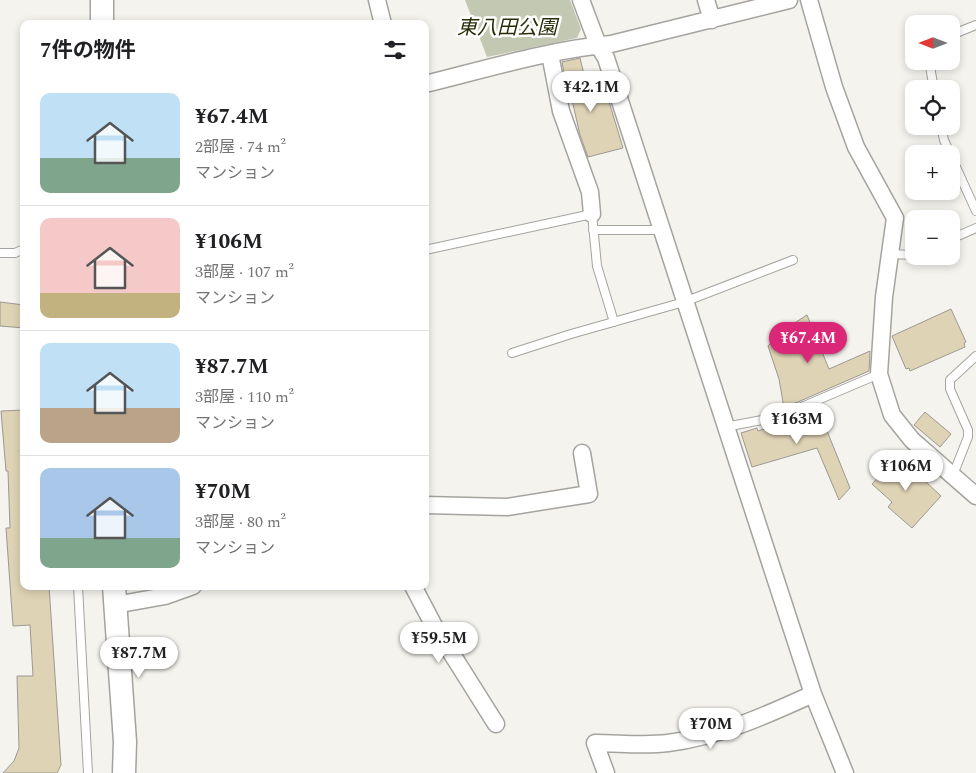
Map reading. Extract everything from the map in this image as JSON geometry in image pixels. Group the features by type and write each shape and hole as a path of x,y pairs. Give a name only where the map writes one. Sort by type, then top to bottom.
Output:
{"street":[{"path":"102,0 102,20"},
{"path":"377,0 382,20"},
{"path":"580,0 598,45 606,58 813,694 845,773"},
{"path":"706,0 712,20"},
{"path":"429,83 550,54 611,44 789,0"},
{"path":"808,0 834,87 856,147 894,218 884,297 878,374 892,415 912,440 976,496"},
{"path":"550,54 561,111 590,192 592,222"},
{"path":"429,505 506,507 589,494 582,453"},
{"path":"124,773 125,742 114,596 165,596 182,590"},
{"path":"414,590 433,624 496,724"},
{"path":"606,773 595,743 666,744 700,737 773,713 813,694"}],"lane":[{"path":"960,31 976,25"},
{"path":"960,175 976,210"},
{"path":"429,249 592,222 663,230"},
{"path":"592,222 598,266 614,322"},
{"path":"960,235 976,228"},
{"path":"0,253 15,253 20,251"},
{"path":"890,254 905,255"},
{"path":"512,353 684,302 794,260"},
{"path":"953,475 968,437 968,430 950,389 950,380 976,356"},
{"path":"725,427 778,417 878,374"},
{"path":"78,590 88,769 82,773"}],"green space":[{"name":"東八田公園","path":"465,0 570,0 581,29 577,38 487,57"}],"building":[{"path":"580,58 590,99 607,95 623,148 588,157 580,135 572,100 569,100 562,62"},
{"path":"0,302 20,304 20,328 0,326"},
{"path":"951,309 966,342 964,343 965,347 910,371 909,368 906,369 892,336"},
{"path":"807,315 829,369 870,351 869,371 784,408 779,379 768,346 782,331"},
{"path":"817,406 850,488 839,500 817,448 752,467 741,433 757,428 758,431 786,422 786,420"},
{"path":"20,410 20,590 49,590 61,765 57,773 3,773 14,761 19,748 17,676 33,676 30,625 13,626 6,528 10,528 8,471 6,471 1,411"},
{"path":"925,412 951,434 940,447 914,425"},
{"path":"898,456 941,496 912,528 888,507 892,502 872,484"}]}
